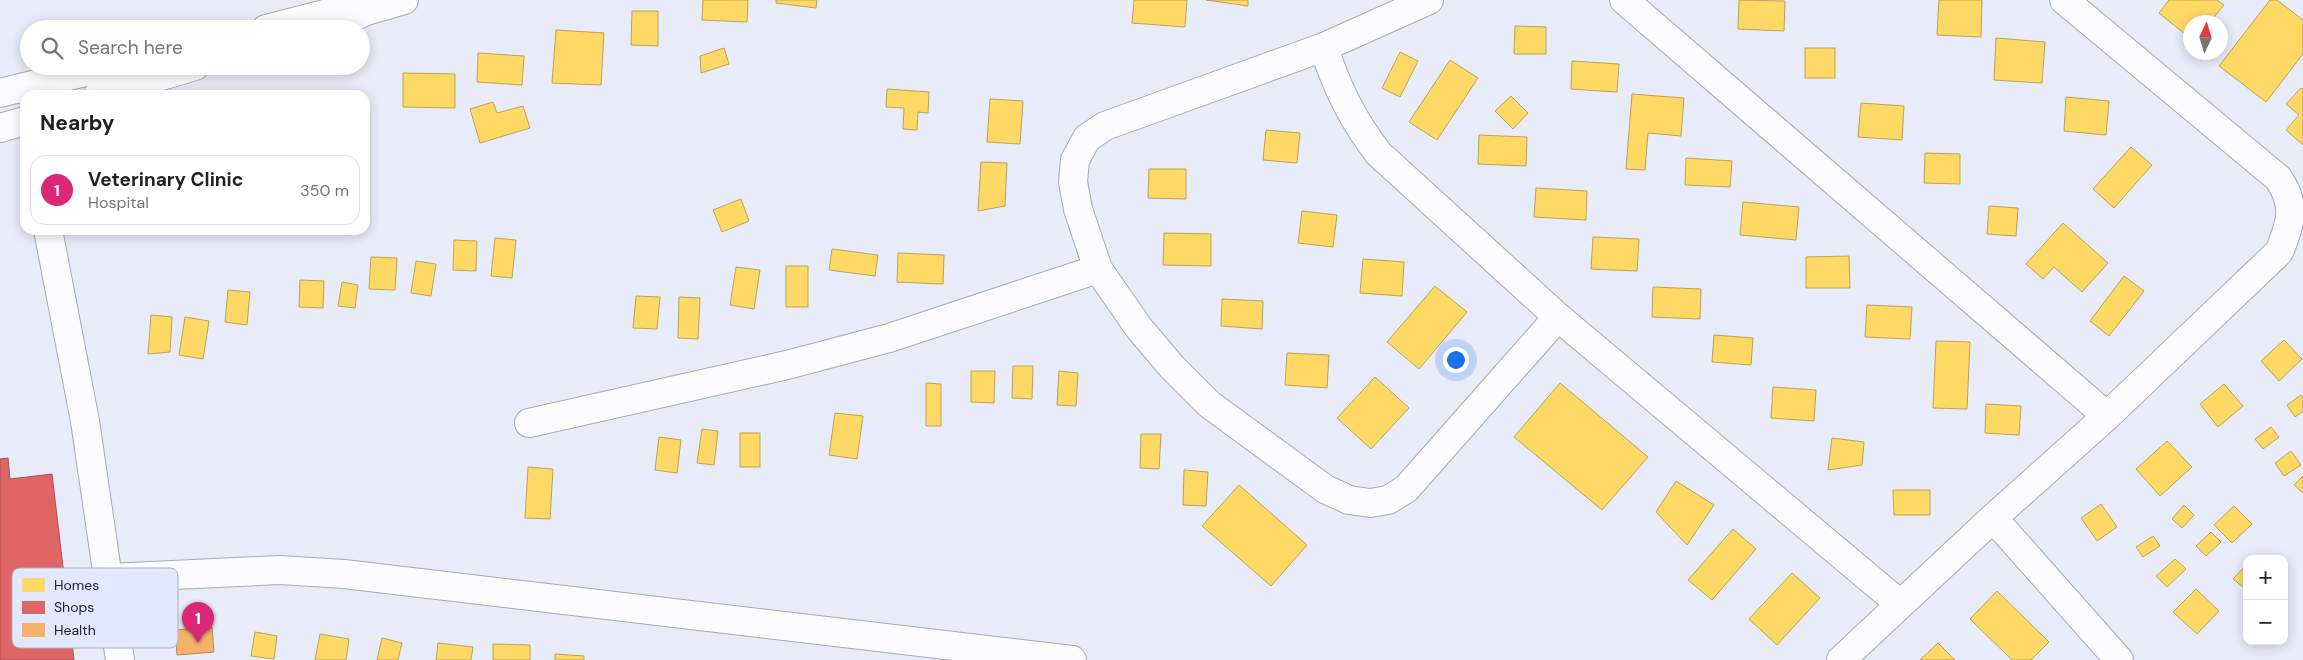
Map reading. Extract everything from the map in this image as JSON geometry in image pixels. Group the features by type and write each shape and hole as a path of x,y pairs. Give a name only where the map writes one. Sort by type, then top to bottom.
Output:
{"street":[{"path":"344,20 366,11 404,0"},
{"path":"1429,0 1324,47 1105,126 1087,138 1075,160 1074,182 1078,208 1098,269 1138,328 1172,367 1209,404 1325,489 1349,500 1370,503 1388,500 1406,489 1558,318"},
{"path":"1624,0 2107,416"},
{"path":"1842,660 1993,518 2107,416 2279,252 2288,231 2292,209 2286,189 2278,178 2064,0"},
{"path":"301,20 332,12 366,11"},
{"path":"1324,47 1332,74 1347,108 1379,154 1558,318 1900,604"},
{"path":"36,90 82,75"},
{"path":"115,90 165,75"},
{"path":"0,128 20,122"},
{"path":"49,235 85,421 107,568"},
{"path":"529,422 787,365 889,338 1098,269"},
{"path":"1993,518 2119,660"},
{"path":"178,575 280,570 344,574 1072,660"}],"building: Homes":[{"path":"703,0 748,0 747,22 702,20"},
{"path":"776,0 817,0 816,8 776,3"},
{"path":"1134,0 1187,0 1185,27 1132,23"},
{"path":"1206,0 1248,0 1248,6"},
{"path":"1739,0 1785,1 1784,31 1738,29"},
{"path":"1939,0 1982,0 1981,37 1937,35"},
{"path":"2169,0 2217,0 2224,5 2216,15 2183,15 2183,32 2159,13"},
{"path":"2270,0 2277,0 2303,20 2303,54 2266,102 2219,66 2224,60 2228,60 2228,54"},
{"path":"632,11 658,11 658,46 631,45"},
{"path":"1515,26 1546,27 1546,54 1514,54"},
{"path":"556,30 604,33 601,85 552,83"},
{"path":"1996,38 2045,42 2042,83 1994,80"},
{"path":"724,48 729,64 701,73 700,56"},
{"path":"1805,48 1835,48 1835,78 1805,78"},
{"path":"1400,52 1418,61 1400,97 1382,88"},
{"path":"478,53 524,56 522,85 477,82"},
{"path":"1450,60 1478,78 1437,140 1409,122"},
{"path":"1572,61 1619,64 1617,92 1571,89"},
{"path":"403,73 455,74 455,108 403,107"},
{"path":"2301,88 2303,89 2303,145 2286,130 2299,115 2286,104"},
{"path":"887,89 929,92 928,113 918,112 917,130 903,129 904,108 886,107"},
{"path":"1632,94 1684,98 1681,136 1648,133 1645,170 1626,169"},
{"path":"1511,96 1528,113 1513,129 1495,111"},
{"path":"2066,97 2109,101 2106,135 2064,131"},
{"path":"990,99 1023,101 1020,144 987,142"},
{"path":"493,102 497,113 523,106 530,128 480,143 470,109"},
{"path":"1861,103 1904,106 1902,140 1858,137"},
{"path":"1266,130 1300,133 1297,163 1263,160"},
{"path":"1479,135 1527,137 1526,166 1478,164"},
{"path":"2131,147 2152,165 2114,208 2093,189"},
{"path":"1925,153 1960,154 1960,184 1924,183"},
{"path":"1686,158 1732,161 1730,187 1685,185"},
{"path":"981,162 1007,163 1005,206 978,211"},
{"path":"1149,169 1186,169 1186,199 1148,198"},
{"path":"1536,188 1587,191 1586,220 1534,217"},
{"path":"741,199 749,221 722,232 713,210"},
{"path":"1743,202 1799,207 1796,240 1740,235"},
{"path":"1989,206 2018,208 2016,236 1987,234"},
{"path":"1302,211 1337,215 1333,247 1298,243"},
{"path":"2063,223 2108,263 2082,292 2054,267 2043,279 2026,264"},
{"path":"1164,233 1211,234 1211,266 1163,265"},
{"path":"1593,237 1639,239 1637,271 1591,269"},
{"path":"495,238 516,240 512,278 491,276"},
{"path":"454,240 477,241 476,271 453,270"},
{"path":"832,249 878,255 875,276 829,270"},
{"path":"898,253 944,255 943,284 897,282"},
{"path":"1849,256 1850,288 1806,288 1806,257"},
{"path":"371,257 397,258 395,290 369,289"},
{"path":"1363,259 1404,262 1402,296 1360,293"},
{"path":"416,261 436,264 431,296 411,293"},
{"path":"786,266 808,266 808,307 786,307"},
{"path":"736,267 760,270 754,309 730,305"},
{"path":"2124,276 2144,291 2109,336 2090,321"},
{"path":"300,280 324,281 323,308 299,307"},
{"path":"342,282 358,285 355,308 338,306"},
{"path":"1435,286 1467,312 1419,369 1387,342"},
{"path":"1653,287 1701,289 1700,319 1652,317"},
{"path":"228,290 250,292 247,325 225,322"},
{"path":"636,296 660,297 657,329 633,328"},
{"path":"679,297 700,298 698,339 678,338"},
{"path":"1222,299 1263,301 1262,329 1221,326"},
{"path":"1867,305 1912,307 1910,339 1865,337"},
{"path":"151,315 172,317 170,352 148,354"},
{"path":"185,317 209,321 203,359 179,355"},
{"path":"1714,335 1753,338 1751,365 1712,362"},
{"path":"2284,340 2302,359 2279,381 2261,361"},
{"path":"1936,341 1970,342 1967,409 1933,408"},
{"path":"1287,353 1329,355 1327,388 1285,385"},
{"path":"1013,366 1033,366 1032,399 1012,398"},
{"path":"971,371 995,371 994,403 971,402"},
{"path":"1059,371 1078,373 1076,406 1057,405"},
{"path":"1375,377 1409,408 1371,449 1337,418"},
{"path":"926,383 941,384 941,426 926,426"},
{"path":"1560,383 1648,457 1602,510 1514,437"},
{"path":"2224,384 2243,406 2218,427 2200,404"},
{"path":"1773,387 1816,390 1814,421 1771,418"},
{"path":"2301,395 2303,398 2303,411 2295,417 2287,405"},
{"path":"1986,404 2021,406 2019,435 1985,433"},
{"path":"835,413 863,416 857,459 829,455"},
{"path":"2271,427 2279,437 2263,449 2255,439"},
{"path":"702,429 718,431 714,465 697,463"},
{"path":"740,433 760,433 760,467 740,467"},
{"path":"1141,434 1161,434 1159,469 1140,468"},
{"path":"659,437 681,440 677,473 655,470"},
{"path":"1832,438 1864,442 1862,465 1828,470"},
{"path":"2167,441 2192,467 2160,496 2136,469"},
{"path":"2291,451 2301,465 2284,476 2275,463"},
{"path":"528,467 553,469 550,519 525,518"},
{"path":"1184,470 1208,472 1206,506 1183,505"},
{"path":"2303,476 2303,493 2294,485"},
{"path":"1676,481 1714,505 1687,545 1656,512"},
{"path":"1239,485 1307,545 1271,586 1202,526"},
{"path":"1893,490 1930,490 1930,515 1894,515"},
{"path":"2101,504 2117,527 2097,541 2081,518"},
{"path":"2184,505 2194,515 2182,528 2172,519"},
{"path":"2234,506 2252,524 2232,543 2214,525"},
{"path":"1733,529 1756,549 1712,600 1688,580"},
{"path":"2211,532 2221,542 2206,556 2196,546"},
{"path":"2153,536 2160,546 2143,557 2136,547"},
{"path":"2175,559 2186,569 2167,587 2156,576"},
{"path":"2243,568 2243,587 2233,579"},
{"path":"1792,573 1820,598 1777,645 1749,619"},
{"path":"2196,589 2219,611 2197,634 2173,612"},
{"path":"1997,591 2049,642 2031,660 2012,660 1970,619"},
{"path":"255,632 277,636 274,659 251,656"},
{"path":"320,634 349,639 346,660 315,660"},
{"path":"382,638 402,643 398,660 377,660"},
{"path":"438,643 473,647 471,660 436,660"},
{"path":"1938,643 1955,660 1920,660"},
{"path":"493,644 530,645 530,660 493,660"},
{"path":"555,654 584,656 584,660 555,660"}],"building: Shops":[{"path":"8,458 10,479 52,474 63,568 12,568 12,648 73,648 74,660 0,660 0,459"}],"building: Health":[{"path":"212,627 214,652 177,655 178,630"}],"place":[{"name":"Veterinary Clinic","path":"198,643"}]}
